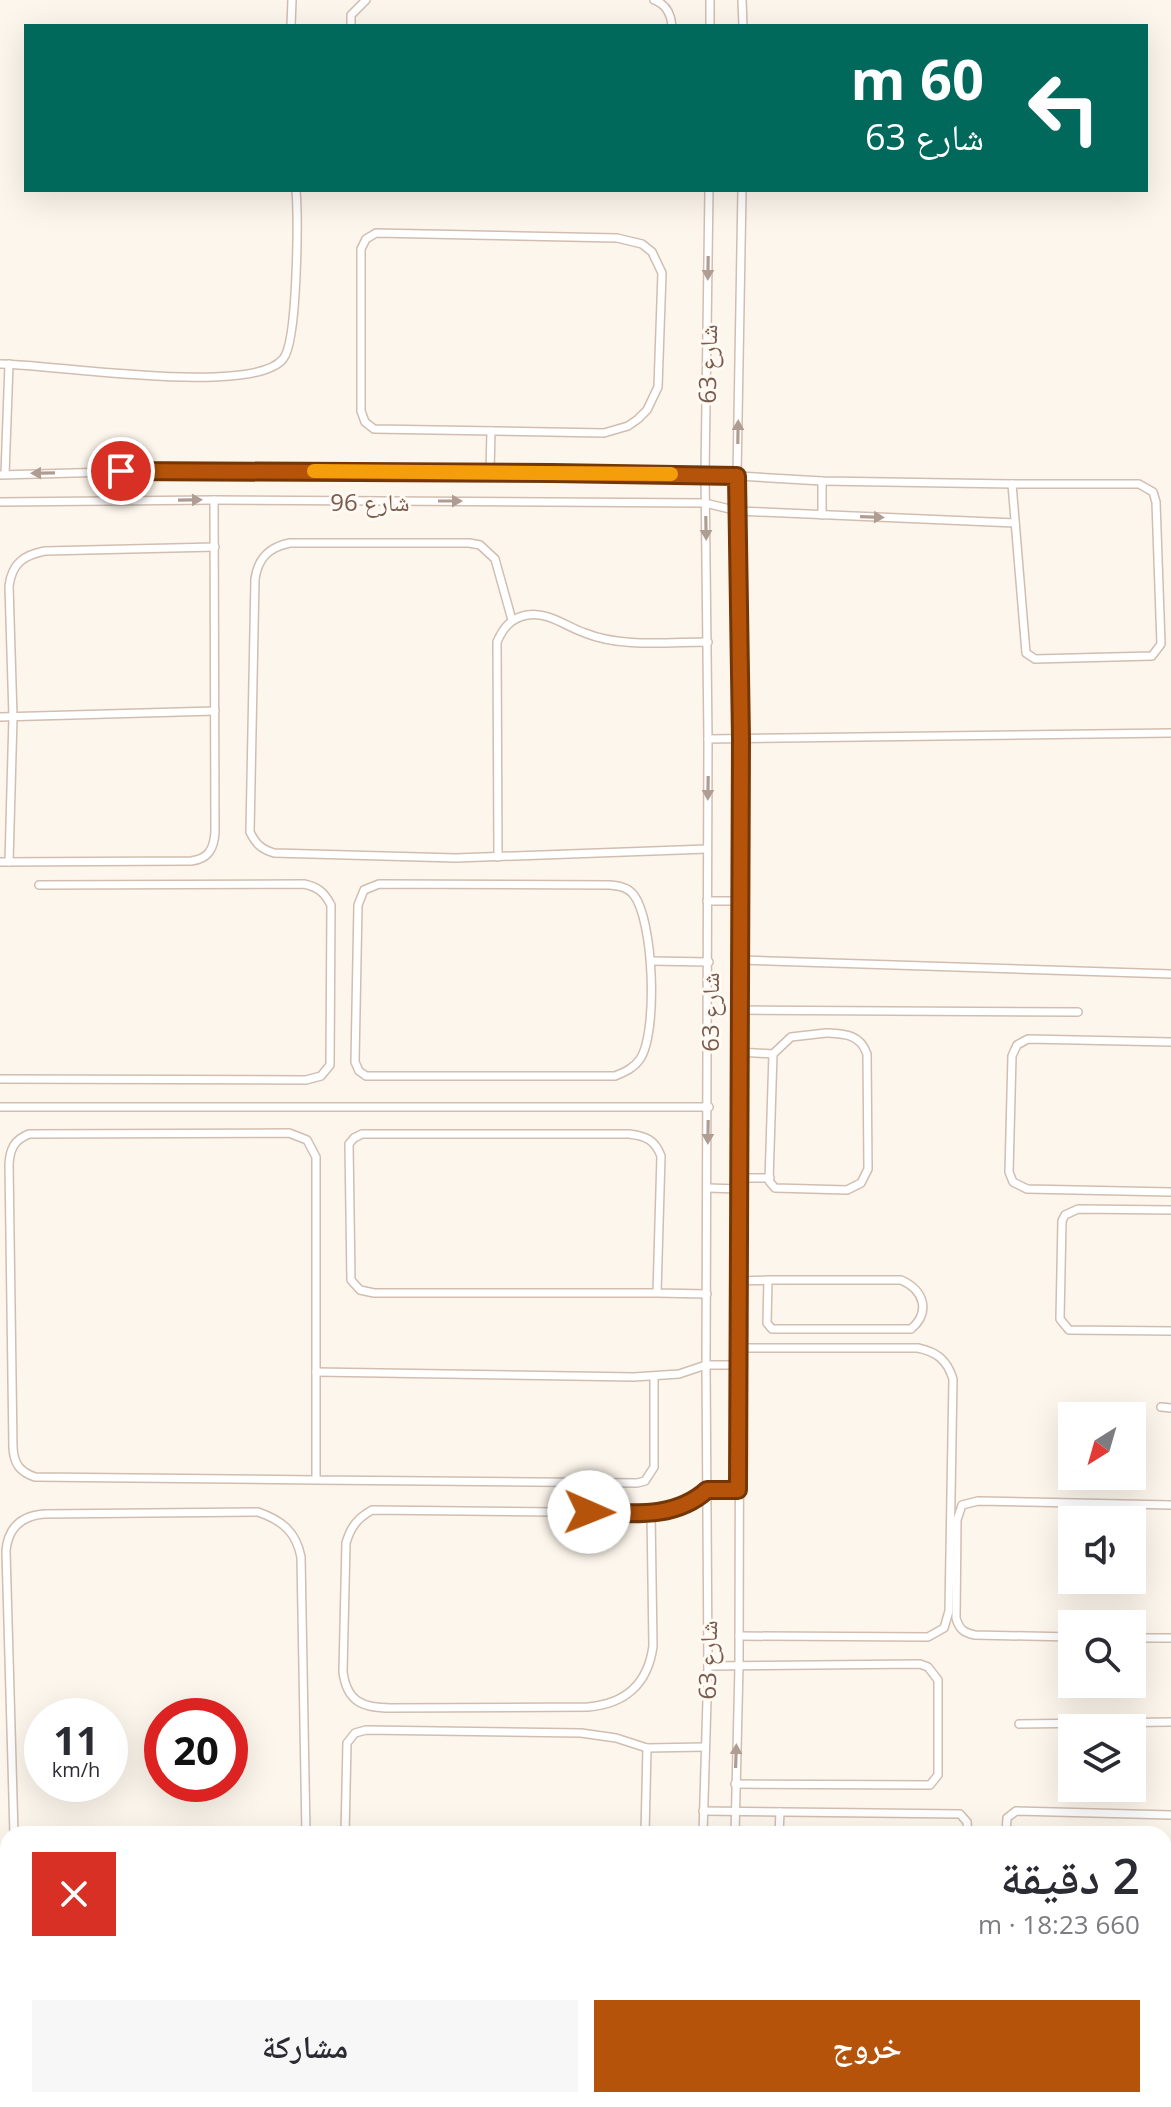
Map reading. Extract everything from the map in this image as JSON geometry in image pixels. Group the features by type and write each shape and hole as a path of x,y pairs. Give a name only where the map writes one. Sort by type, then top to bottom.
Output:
{"lane":[{"path":"291,24 292,0"},
{"path":"351,24 351,15 366,0"},
{"path":"654,0 666,8 671,24"},
{"path":"710,0 710,24"},
{"path":"742,0 743,24"},
{"path":"2,474 5,364 108,373 230,376 274,367 287,355 296,273 296,192"},
{"name":"شارع 63","path":"703,1826 708,1666 706,1365 709,962 705,474 709,192"},
{"name":"شارع 63","path":"735,1826 739,1666 741,739 737,476 742,192"},
{"path":"376,233 617,238 642,244 652,252 662,273 658,387 647,410 628,426 604,433 491,431 386,431 374,429 365,422 361,411 361,249 366,239 376,233"},
{"path":"490,472 491,431"},
{"name":"شارع 96","path":"0,502 705,503 738,511 1015,523 1024,649 1028,656 1035,659 1147,658 1156,653 1161,644 1156,502 1153,492 1139,484 822,481 705,474 490,472 147,471 2,474"},
{"path":"822,481 822,515"},
{"path":"1012,484 1015,523"},
{"path":"214,500 215,547 215,839 213,846 205,857 191,861 4,862 13,717 9,586 15,565 23,558 45,551 215,547"},
{"path":"512,620 495,559 489,551 469,543 290,543 269,550 256,568 250,821 250,832 255,842 263,850 274,853 498,857 707,849"},
{"path":"498,857 497,642 502,629 512,620 529,614 546,616 604,640 708,642"},
{"path":"0,717 215,711"},
{"path":"708,739 1171,733"},
{"path":"0,755 12,755"},
{"path":"0,1079 306,1080 321,1076 330,1065 331,905 325,894 315,887 304,884 39,885"},
{"path":"371,885 621,886 631,892 644,916 651,961 650,1026 646,1048 634,1066 615,1076 376,1078 359,1071 355,1062 358,905 364,890 371,885"},
{"path":"707,901 739,901"},
{"path":"740,960 1171,974"},
{"path":"651,961 709,962"},
{"path":"740,1010 1078,1012"},
{"path":"803,1034 847,1035 857,1038 864,1045 867,1054 868,1169 861,1183 847,1190 778,1189 771,1186 773,1054 791,1037 803,1034"},
{"path":"1171,1042 1028,1039 1017,1045 1012,1056 1009,1172 1013,1182 1027,1189 1171,1192"},
{"path":"739,1052 773,1054"},
{"path":"0,1107 709,1107"},
{"path":"316,1480 316,1157 307,1140 289,1133 29,1134 15,1142 9,1164 13,1458 18,1467 35,1477 316,1480 637,1483 645,1481 654,1467 654,1376"},
{"path":"657,1293 661,1156 658,1146 650,1139 629,1134 362,1134 349,1144 351,1280 360,1290 374,1293 707,1294"},
{"path":"739,1178 770,1178"},
{"path":"708,1188 739,1189"},
{"path":"1171,1210 1078,1209 1065,1215 1062,1221 1060,1319 1069,1330 1171,1331"},
{"path":"738,1281 768,1280 901,1280 919,1292 923,1312 919,1322 911,1329 772,1329 767,1323 768,1280"},
{"path":"738,1348 918,1348 942,1357 953,1379 949,1611 944,1628 928,1637 739,1636"},
{"path":"316,1372 654,1376 679,1374 706,1365 738,1365"},
{"path":"1161,1407 1171,1408"},
{"path":"651,1513 653,1646 644,1678 620,1700 605,1706 588,1707 391,1708 362,1705 352,1697 345,1685 343,1672 346,1543 350,1529 360,1517 372,1510 651,1513 682,1507 707,1490 738,1490"},
{"path":"1058,1637 975,1635 958,1627 957,1520 962,1505 978,1501 1171,1505"},
{"path":"14,1826 6,1551 7,1540 20,1521 30,1515 44,1514 258,1512 274,1517 288,1528 298,1542 301,1557 306,1826"},
{"path":"1146,1638 1171,1638"},
{"path":"708,1666 911,1664 928,1667 938,1680 938,1775 934,1783 922,1787 735,1784"},
{"path":"0,1716 10,1716"},
{"path":"1019,1724 1171,1722"},
{"path":"345,1826 346,1749 350,1737 360,1731 581,1733 616,1738 647,1748 705,1747"},
{"path":"645,1826 647,1748"},
{"path":"703,1811 960,1814 967,1826"},
{"path":"1006,1826 1007,1818 1016,1811 1171,1815"},
{"path":"779,1826 780,1812"}],"slow traffic":[{"path":"314,471 671,474"}],"route":[{"path":"121,471 737,476 741,739 738,1490 707,1490 696,1500 666,1512 589,1512"}]}
